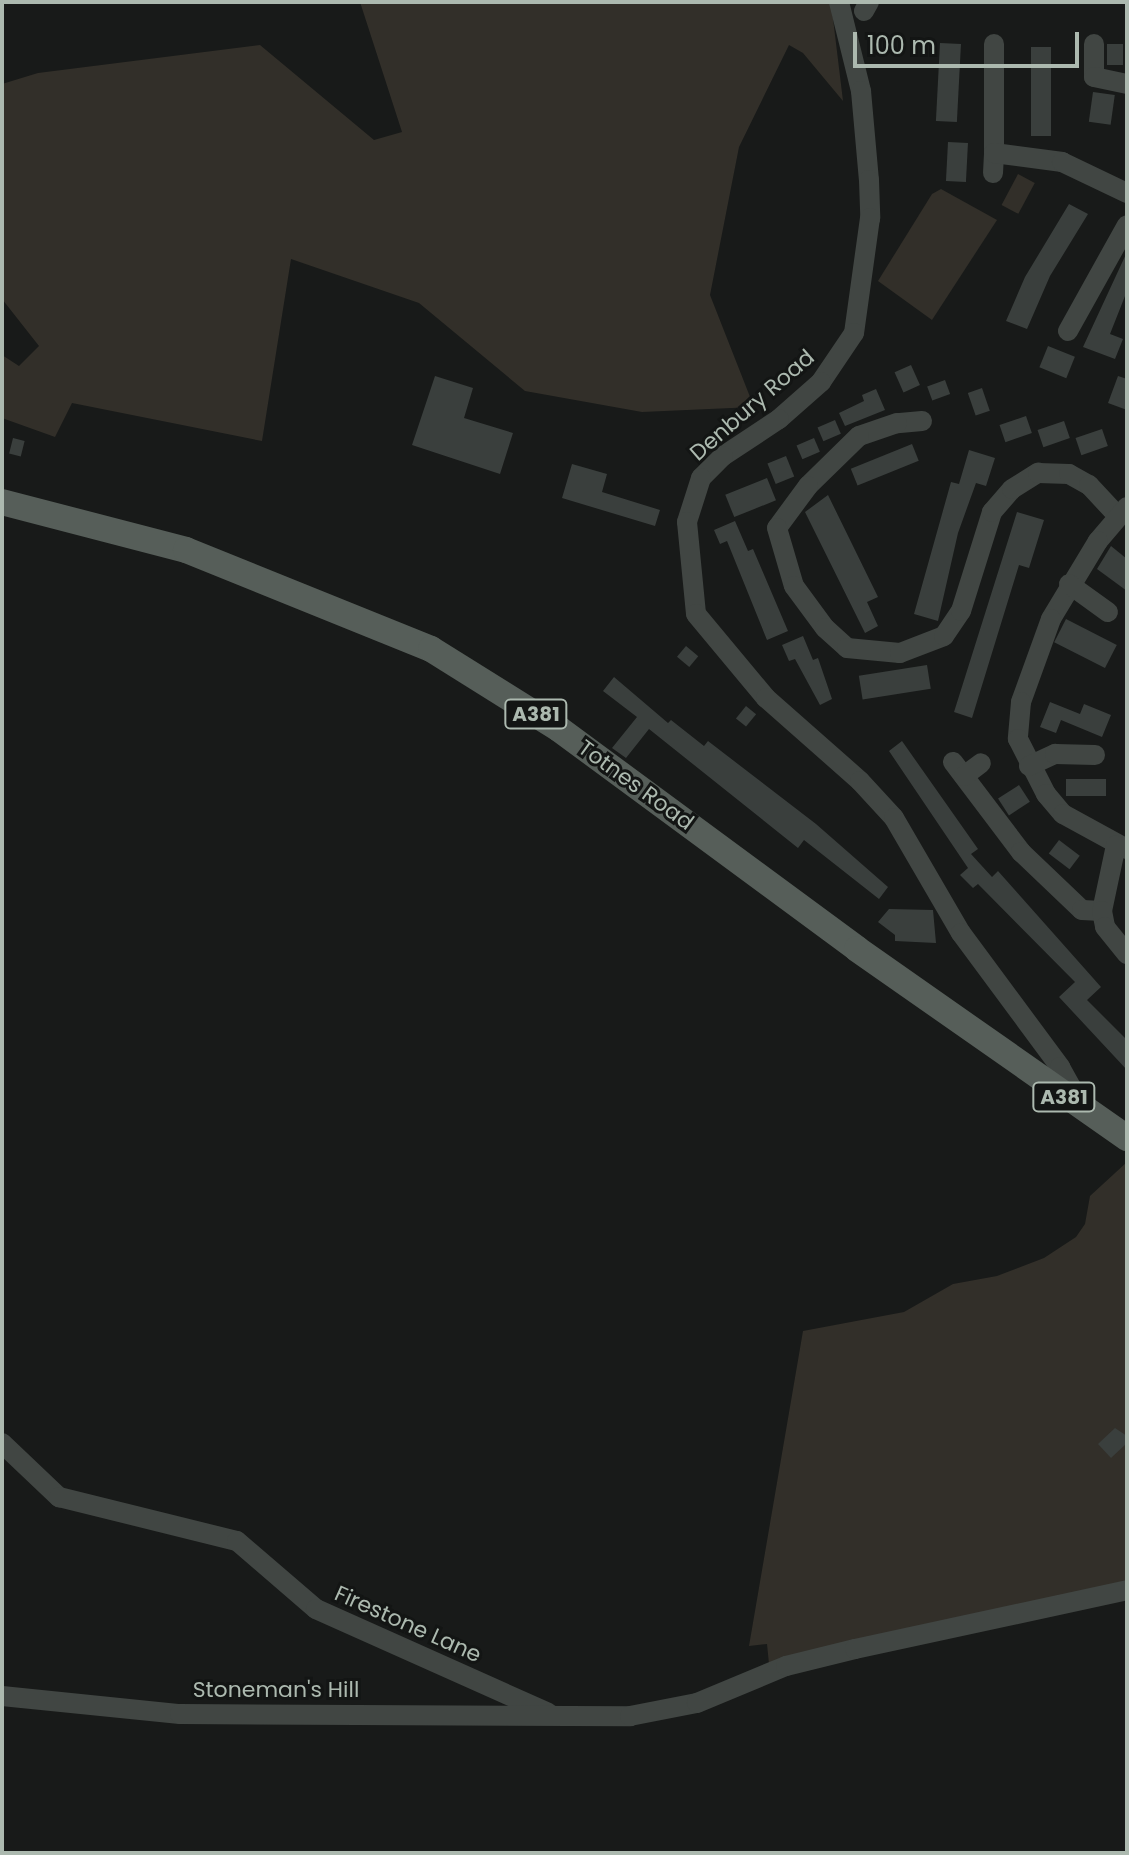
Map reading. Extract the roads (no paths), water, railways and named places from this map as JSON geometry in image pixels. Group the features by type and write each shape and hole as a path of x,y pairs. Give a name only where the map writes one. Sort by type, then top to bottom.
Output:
{"main road":[{"name":"Totnes Road","path":"2,502 186,550 431,649 559,729 1070,1101 1127,1138"}],"street":[{"name":"Denbury Road","path":"839,2 861,91 869,180 870,218 854,333 821,382 779,419 723,456 701,478 687,522 696,614 766,698 860,781 894,818 961,933 1060,1067 1072,1089 1070,1101"},
{"path":"994,44 994,163 1062,162 1122,189 1127,166"},
{"path":"1094,44 1094,77 1127,84"},
{"path":"1068,331 1127,225"},
{"path":"922,421 897,423 859,436 808,486 777,528 794,586 825,628 847,648 900,653 944,636 961,611 992,512 1012,489 1038,473 1069,474 1089,485 1122,511 1069,584 1021,702 1018,739 1029,766 1063,814 1122,847 1102,911 1105,927 1127,954"},
{"path":"1069,584 1108,612"},
{"path":"1029,766 1055,754 1095,755"},
{"path":"981,763 958,769 1021,852 1073,905 1102,911"},
{"name":"Firestone Lane","path":"2,1443 59,1497 237,1541 316,1609 552,1714"},
{"name":"Stoneman's Hill","path":"2,1696 194,1715 630,1716 697,1703 786,1666 1127,1590"}]}
